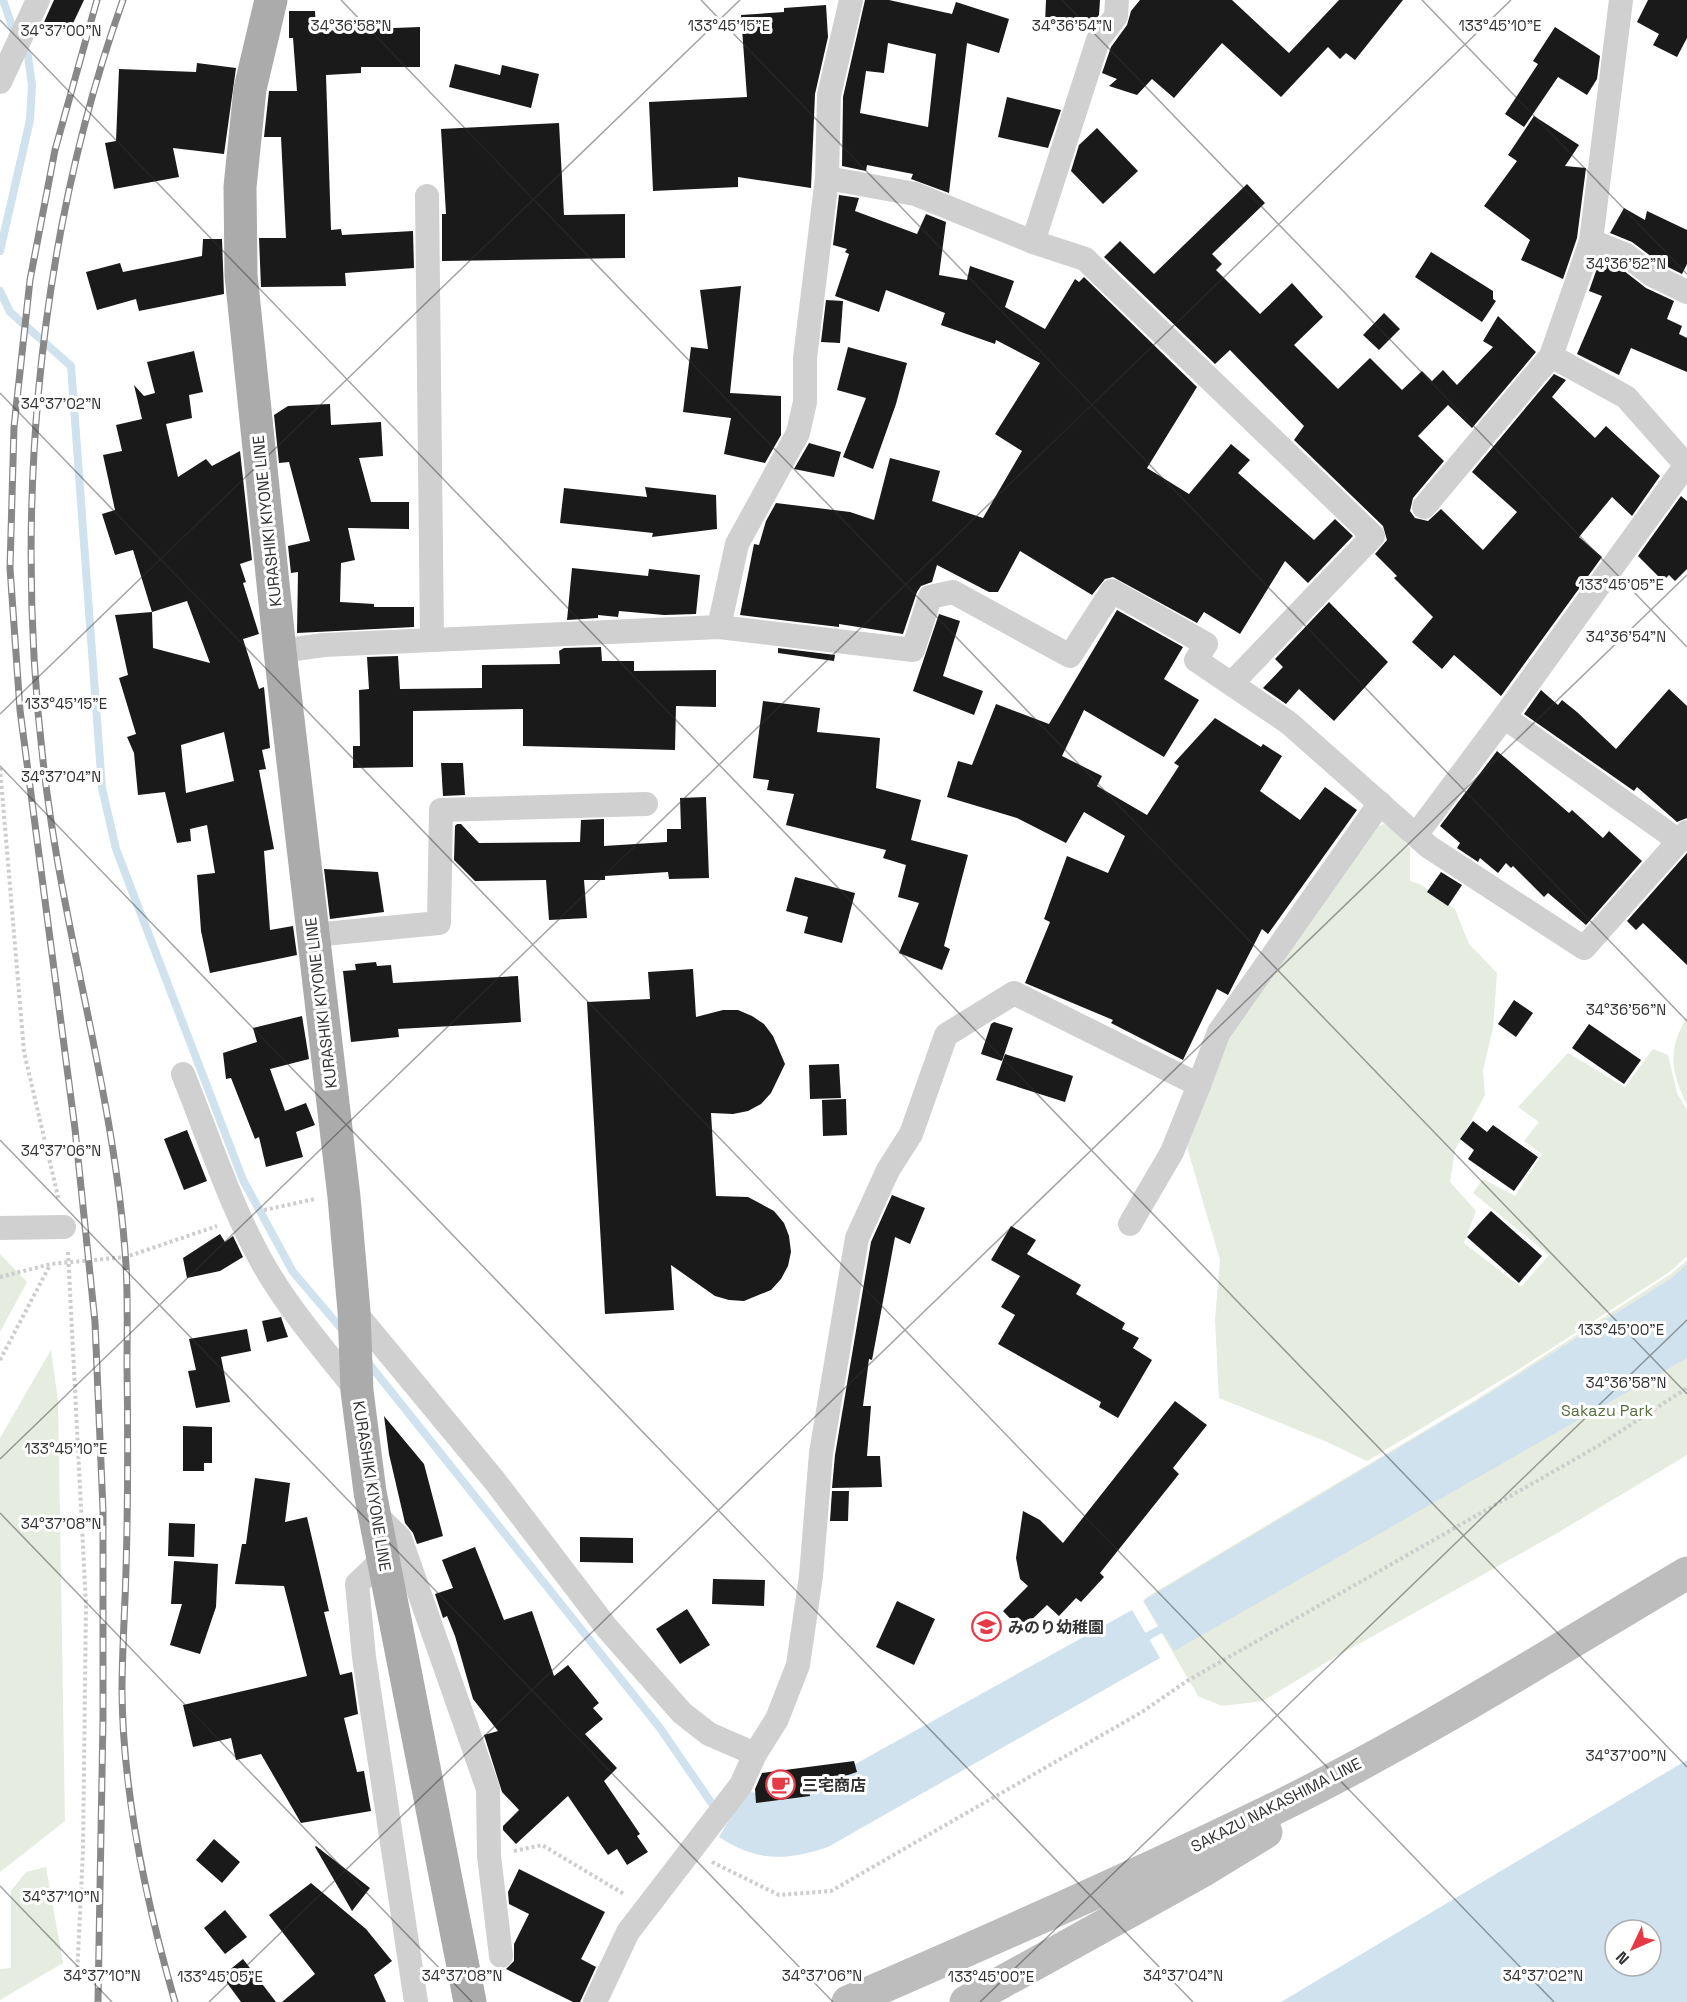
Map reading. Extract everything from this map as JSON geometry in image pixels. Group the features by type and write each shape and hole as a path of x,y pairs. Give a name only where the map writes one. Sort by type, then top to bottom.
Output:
{"main road":[{"name":"KURASHIKI KIYONE LINE","path":"271,0 250,89 240,198 242,275 280,651 344,1197 357,1383 374,1513 470,2002"},
{"name":"SAKAZU NAKASHIMA LINE","path":"848,2002 1018,1928 1274,1808 1407,1738 1687,1573"},
{"path":"966,2002 1204,1870 1299,1812 1407,1738"}],"street":[{"path":"4,63 38,0"},
{"path":"719,627 737,544 798,433 806,402 804,358 827,177 829,95 851,0"},
{"path":"1033,242 1098,40 1116,16 1116,0"},
{"path":"1424,507 1551,356 1591,241 1621,0"},
{"path":"827,177 915,194 1033,242 1085,259 1373,536 1232,683"},
{"path":"428,196 432,640"},
{"path":"1591,241 1626,255 1652,275 1687,292"},
{"path":"1416,835 1686,466 1626,397 1551,356"},
{"path":"280,651 324,645 719,627 913,650 930,597 952,592 1070,656 1112,591 1206,644 1196,660 1289,723 1429,847 1584,948 1683,836 1504,717"},
{"path":"1130,1224 1172,1152 1219,1032 1380,803"},
{"path":"314,935 439,923 441,810 646,804"},
{"path":"595,2002 628,1932 741,1785 754,1754 777,1719 798,1665 811,1576 821,1454 857,1238 888,1170 911,1134 946,1035 1014,993 1199,1085"},
{"path":"183,1074 242,1218 266,1268 296,1314 357,1383"},
{"path":"0,1228 64,1227"},
{"path":"354,1318 494,1480 607,1628 682,1713 709,1734 754,1754"},
{"path":"374,1513 400,1538 488,1789 489,1856 501,1956"},
{"path":"383,1559 357,1584 364,1657 416,2002"}],"path":[{"path":"0,768 24,1052 64,1227 70,1264 86,1605 83,1850 77,1977"},
{"path":"273,1208 303,1201 344,1197"},
{"path":"0,1277 51,1264 126,1257 242,1218"},
{"path":"0,1360 51,1264"},
{"path":"703,1834 713,1863 779,1895 831,1891 1142,1712 1187,1681 1598,1446 1687,1388"},
{"path":"489,1856 542,1845 646,1908"}],"green space":[{"path":"1384,824 1398,834 1410,848 1410,881 1420,884 1455,909 1469,944 1497,973 1493,1028 1483,1070 1485,1095 1455,1150 1450,1182 1476,1211 1464,1243 1521,1287 1549,1255 1473,1193 1483,1179 1515,1196 1542,1154 1524,1141 1539,1122 1518,1107 1568,1053 1625,1087 1653,1049 1668,1055 1677,1093 1687,1110 1687,1256 1671,1271 1518,1370 1367,1461 1327,1442 1219,1398 1215,1320 1220,1260 1187,1147 1232,1032 1370,829"},
{"path":"1687,1017 1687,1105 1677,1082 1674,1051 1676,1040"},
{"path":"0,1254 27,1282 0,1332"},
{"name":"Sakazu Park","path":"1687,1260 1687,1455 1559,1532 1330,1660 1263,1701 1222,1706 1198,1696 1143,1601 1147,1597 1471,1403 1671,1274"},
{"path":"51,1350 58,1401 65,1821 0,1872 0,1438"},
{"path":"46,1867 63,1963 0,2000 0,1969 11,1968 11,1891 26,1872"}],"water":[{"path":"1687,1264 1687,1358 1174,1651 1144,1601 1472,1404 1672,1278"},
{"path":"1132,1610 1160,1658 828,1847 799,1855 772,1857 746,1851 719,1837 746,1791 771,1796 850,1767"},
{"path":"1687,1760 1687,2002 1281,2002"}],"building":[{"path":"54,0 84,0 68,34 44,22"},
{"path":"865,0 889,0 952,14 956,2 1009,19 999,53 967,43 949,193 911,179 913,174 867,165 866,171 842,166 843,97","holes":["888,43 936,54 928,127 860,113 866,71 884,73"]},
{"path":"1046,0 1100,0 1099,15 1091,25 1045,23"},
{"path":"1140,0 1232,0 1289,53 1339,0 1403,0 1355,60 1346,53 1340,59 1328,47 1281,97 1222,43 1174,98 1152,79 1137,95 1109,86 1117,79 1102,73 1111,47 1127,25 1131,11"},
{"path":"1648,0 1687,0 1687,38 1677,57 1653,45 1659,34 1637,22"},
{"path":"826,5 828,37 815,94 811,188 738,177 738,187 653,191 649,102 747,97 741,15 784,12 784,8"},
{"path":"289,11 315,11 316,31 420,27 420,67 361,67 361,73 326,75 331,230 341,229 342,235 413,231 414,268 345,273 346,286 261,287 259,238 286,238 281,137 264,137 269,91 297,91 293,38 289,38"},
{"path":"1555,27 1600,56 1597,79 1587,95 1558,77 1524,127 1505,114 1538,64 1533,61"},
{"path":"197,63 236,68 224,154 173,148 179,177 114,189 105,143 116,141 119,69 196,72"},
{"path":"455,64 500,75 502,65 539,74 531,108 449,87"},
{"path":"1007,97 1061,110 1048,148 998,137"},
{"path":"1534,116 1579,145 1565,166 1586,168 1577,238 1563,279 1521,260 1530,240 1484,206 1517,161 1508,155"},
{"path":"559,123 564,215 625,214 625,258 442,261 442,214 446,214 441,129"},
{"path":"1097,128 1138,171 1103,204 1071,171 1079,145"},
{"path":"1247,184 1265,203 1212,254 1222,264 1216,270 1260,314 1292,283 1323,317 1294,345 1338,389 1370,358 1402,390 1422,371 1432,381 1443,370 1457,385 1493,347 1483,341 1498,316 1536,352 1472,428 1448,405 1418,436 1444,461 1413,498 1410,511 1415,518 1428,521 1441,509 1483,550 1517,512 1472,472 1554,374 1566,380 1552,397 1595,438 1606,426 1660,476 1632,516 1612,497 1579,537 1602,557 1501,696 1454,655 1442,669 1412,642 1433,617 1394,578 1397,576 1375,554 1387,540 1383,526 1294,440 1304,426 1230,350 1215,364 1104,257 1120,241 1154,274"},
{"path":"839,195 859,198 855,211 917,234 926,214 946,222 939,275 967,280 970,266 1014,281 1005,307 1045,329 1075,279 1079,282 1084,277 1197,387 1147,468 1189,494 1231,444 1250,460 1238,473 1314,540 1335,519 1353,536 1308,583 1285,561 1240,634 1204,612 1197,623 1113,577 1105,579 1092,595 1020,551 998,592 989,592 937,565 932,582 921,586 917,592 903,634 839,624 839,627 740,615 754,544 759,545 766,521 776,503 850,512 874,520 890,458 940,471 932,501 983,518 1022,451 995,434 1040,363 996,340 995,344 941,325 945,313 886,290 879,312 835,296 849,254 845,252 847,249 833,245"},
{"path":"1624,208 1645,220 1647,211 1687,230 1687,264 1682,274 1660,263 1632,242 1610,233"},
{"path":"203,239 222,239 224,294 139,311 136,299 97,310 86,272 120,263 123,272 202,256"},
{"path":"1431,252 1493,291 1493,299 1496,301 1482,322 1415,277"},
{"path":"1600,260 1619,267 1646,288 1674,301 1667,319 1682,326 1679,334 1687,338 1687,372 1631,348 1619,375 1577,354 1602,296 1589,291"},
{"path":"741,286 730,393 781,396 781,435 765,463 724,454 731,418 683,412 691,347 708,349 700,290"},
{"path":"826,300 843,301 840,343 821,342"},
{"path":"1384,313 1400,329 1379,350 1363,335"},
{"path":"848,347 907,363 896,404 873,469 843,457 866,398 837,390"},
{"path":"194,351 203,392 189,395 192,418 166,424 178,477 206,459 212,466 240,451 252,560 240,564 246,582 243,583 259,634 243,639 259,689 264,687 270,748 262,750 266,769 259,770 274,849 264,851 270,930 293,926 297,955 210,973 201,931 197,875 215,873 207,825 190,829 191,841 177,843 165,792 138,795 134,753 127,737 136,734 119,678 128,675 115,615 152,612 133,550 115,555 102,514 115,510 103,455 122,451 116,425 142,419 134,385 144,396 155,393 147,362","holes":["187,601 210,663 153,648 152,612","224,732 234,781 186,793 181,745"]},
{"path":"330,404 331,425 381,422 383,456 359,458 371,502 409,502 409,529 348,528 355,560 341,563 340,602 374,604 374,607 414,607 414,627 297,633 298,572 291,573 288,546 310,541 289,462 279,463 274,415 288,406"},
{"path":"809,443 841,452 834,477 794,469"},
{"path":"645,487 716,495 717,529 652,537 653,533 560,523 564,488 647,497"},
{"path":"1681,496 1687,501 1687,569 1675,581 1669,575 1663,581 1638,556"},
{"path":"572,568 648,576 649,569 700,575 696,614 664,615 619,611 618,617 598,615 598,618 567,620"},
{"path":"1329,602 1388,662 1334,721 1299,689 1286,704 1263,688 1283,667 1275,659"},
{"path":"1117,610 1183,647 1164,679 1199,700 1164,757 1084,710 1062,756 1102,776 1097,786 1147,815 1179,766 1174,763 1215,718 1261,747 1263,744 1282,756 1260,791 1300,820 1325,787 1357,810 1268,934 1262,929 1228,995 1217,989 1183,1060 1111,1023 1113,1020 1025,983 1050,922 1044,919 1067,856 1108,873 1125,836 1084,812 1066,843 1017,818 947,797 958,761 972,765 996,704 1049,724"},
{"path":"939,614 960,621 943,676 983,691 974,715 913,691"},
{"path":"601,647 602,661 634,661 634,671 716,670 716,707 676,706 675,750 523,746 523,709 413,711 413,767 353,768 353,746 360,746 359,690 369,689 367,657 398,656 400,689 482,688 482,665 560,664 559,651 564,648"},
{"path":"778,648 835,655 834,661 778,653"},
{"path":"1669,689 1687,706 1687,818 1677,822 1637,787 1634,791 1524,714 1541,690 1558,705 1562,700 1616,749"},
{"path":"763,701 820,708 817,732 880,738 876,788 921,800 911,840 968,855 944,946 950,949 942,970 899,953 919,903 898,897 906,865 883,858 886,850 786,825 794,794 767,790 769,780 753,778"},
{"path":"1497,751 1569,813 1572,810 1603,838 1609,831 1642,861 1586,925 1548,893 1544,897 1513,866 1511,868 1506,863 1498,873 1480,858 1478,862 1457,848 1460,843 1440,826"},
{"path":"441,763 463,763 465,795 443,796"},
{"path":"706,797 709,878 669,879 668,872 605,876 605,880 584,880 587,918 549,920 546,880 475,881 454,860 455,826 457,824 461,824 479,843 580,842 581,820 604,819 604,846 667,842 667,829 681,829 680,798"},
{"path":"1687,853 1687,965 1643,923 1636,930 1627,921"},
{"path":"324,869 378,872 384,912 330,919"},
{"path":"1441,872 1462,885 1448,906 1427,892"},
{"path":"795,877 855,893 842,943 804,933 808,917 786,911"},
{"path":"376,962 377,966 391,965 393,983 518,976 521,1022 398,1029 399,1037 351,1042 343,971 356,970 355,964"},
{"path":"693,969 696,1017 723,1010 738,1010 752,1016 764,1024 773,1036 785,1064 771,1093 761,1104 748,1111 733,1114 711,1113 716,1196 748,1197 774,1211 784,1223 789,1236 791,1252 788,1266 781,1279 771,1290 744,1301 715,1296 671,1265 674,1310 605,1314 587,1002 650,999 648,972"},
{"path":"1514,1000 1533,1013 1516,1037 1498,1024"},
{"path":"302,1016 309,1059 270,1069 285,1111 306,1103 315,1125 296,1132 303,1157 266,1167 259,1137 255,1139 231,1078 226,1079 223,1053 257,1042 253,1028"},
{"path":"994,1022 1013,1028 1002,1061 981,1054 991,1024"},
{"path":"1589,1024 1641,1060 1624,1084 1572,1048"},
{"path":"1005,1054 1073,1076 1065,1102 996,1080"},
{"path":"839,1064 841,1098 810,1099 809,1065"},
{"path":"846,1099 847,1135 823,1136 822,1100"},
{"path":"1473,1121 1487,1132 1493,1125 1538,1157 1514,1191 1468,1159 1474,1150 1460,1139"},
{"path":"187,1130 207,1181 184,1190 164,1139"},
{"path":"892,1195 925,1208 910,1244 895,1237 872,1360 869,1359 863,1406 871,1406 867,1456 880,1456 882,1487 832,1488 835,1455 871,1242"},
{"path":"1491,1211 1542,1256 1519,1283 1467,1237"},
{"path":"1011,1226 1036,1240 1027,1254 1081,1285 1076,1294 1125,1323 1122,1329 1139,1338 1133,1348 1152,1360 1118,1418 1099,1407 1101,1402 998,1344 1015,1315 1001,1307 1020,1276 991,1260"},
{"path":"220,1234 225,1242 233,1236 243,1257 220,1271 187,1278 183,1258"},
{"path":"281,1317 288,1337 267,1342 262,1321"},
{"path":"247,1329 251,1351 221,1357 230,1402 196,1408 188,1371 196,1370 189,1339"},
{"path":"1175,1401 1207,1425 1173,1468 1179,1474 1100,1573 1104,1577 1081,1602 1076,1598 1059,1616 1047,1605 1021,1630 1003,1611 1028,1586 1020,1579 1016,1558 1023,1511 1040,1520 1063,1543"},
{"path":"384,1416 424,1464 443,1536 417,1544 413,1533 405,1523 389,1454"},
{"path":"183,1426 212,1427 212,1463 204,1463 204,1471 183,1471"},
{"path":"255,1478 290,1483 285,1522 307,1517 329,1611 324,1612 340,1675 352,1672 358,1714 344,1718 357,1772 364,1771 371,1811 301,1823 261,1754 236,1760 231,1738 193,1747 183,1705 307,1676 284,1586 235,1584 242,1544 246,1544"},
{"path":"832,1491 849,1491 848,1521 830,1521"},
{"path":"169,1523 195,1524 194,1557 168,1556"},
{"path":"580,1537 633,1538 633,1563 580,1562"},
{"path":"475,1547 504,1620 532,1611 554,1676 568,1665 599,1703 593,1708 603,1719 585,1734 617,1768 604,1781 640,1834 637,1836 648,1852 627,1865 617,1849 608,1855 568,1796 516,1844 503,1830 503,1826 519,1810 502,1792 484,1735 498,1731 473,1699 455,1636 447,1616 443,1618 435,1594 453,1588 442,1560"},
{"path":"174,1561 218,1564 216,1607 200,1654 170,1645 182,1604 171,1604"},
{"path":"713,1579 765,1580 764,1606 712,1604"},
{"path":"897,1601 935,1619 914,1665 876,1647"},
{"path":"687,1609 710,1645 680,1664 656,1629"},
{"name":"三宅商店","path":"854,1761 857,1772 809,1788 810,1796 756,1803 755,1789 762,1773"},
{"path":"214,1839 240,1862 222,1883 196,1860"},
{"path":"315,1847 370,1888 352,1911"},
{"path":"519,1869 605,1912 581,1959 596,1967 580,2002 573,2002 506,1969 514,1961 514,1944 529,1914 509,1904 508,1892"},
{"path":"311,1883 366,1929 392,1961 374,1975 386,2002 282,2002 315,1974 269,1915"},
{"path":"225,1910 247,1937 225,1954 204,1928"},
{"path":"243,1959 276,2002 241,2002 222,1976"}],"waterway":[{"path":"0,251 30,120 32,85 28,56 14,32 3,0"},
{"path":"0,291 10,312 71,366 102,788 116,849 243,1180 293,1272 345,1333"},
{"path":"366,1360 660,1728 717,1811"},
{"path":"1139,1641 1170,1624"}],"railway":[{"path":"97,0 55,150 30,280 14,427 10,568 20,710 75,1129 95,1322 103,1510 103,1719 98,2002"},
{"path":"123,0 93,95 69,192 51,291 38,392 32,493 32,594 37,694 47,793 67,911 102,1087 121,1206 127,1303 123,1731 138,1848 175,2002"}],"place":[{"name":"みのり幼稚園","path":"987,1627"},
{"name":"三宅商店","path":"781,1785"}]}
